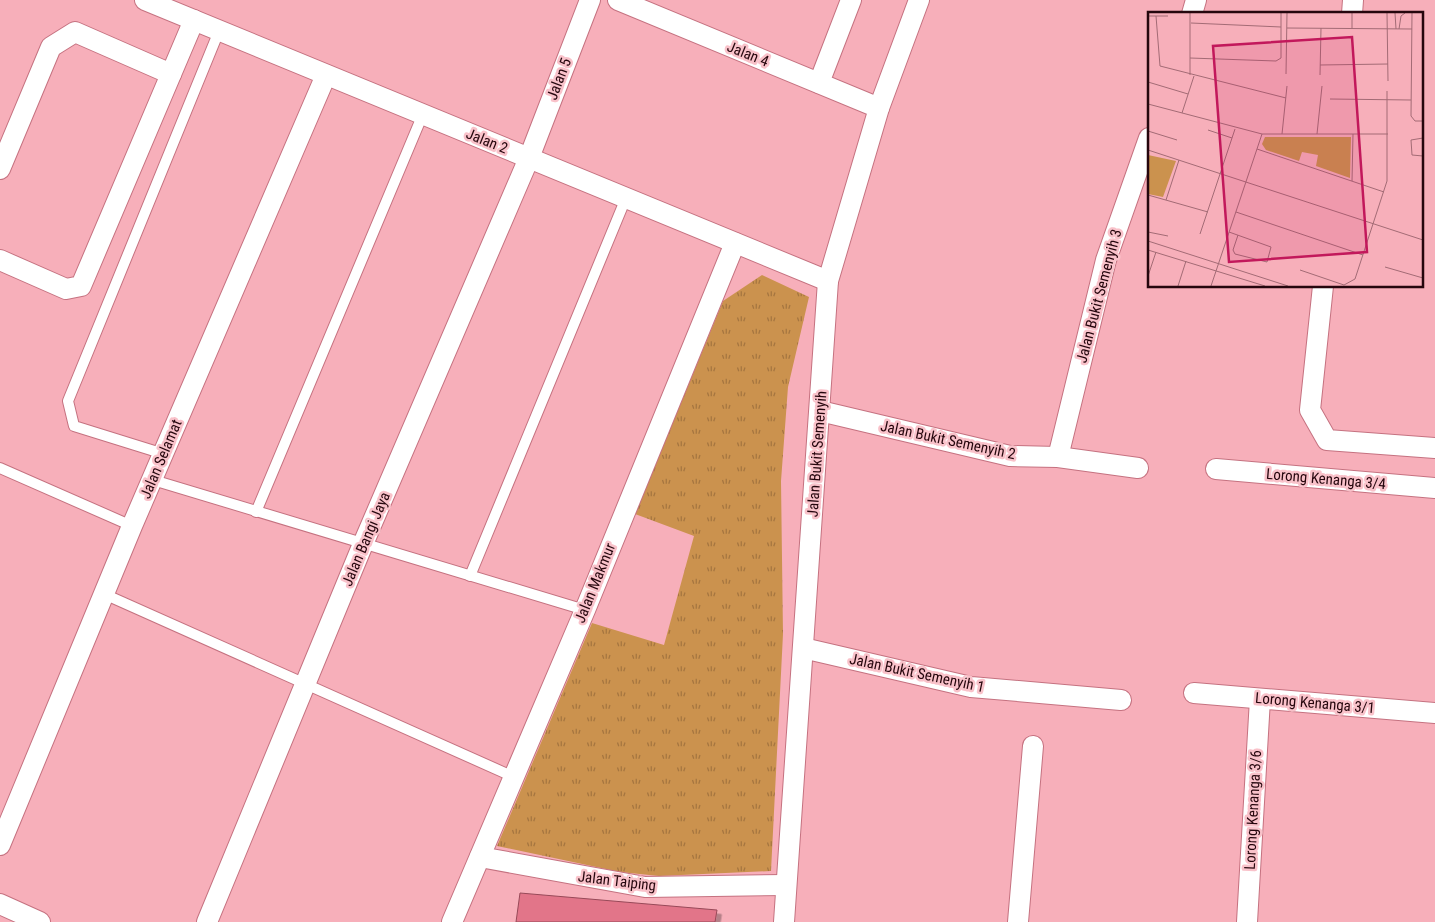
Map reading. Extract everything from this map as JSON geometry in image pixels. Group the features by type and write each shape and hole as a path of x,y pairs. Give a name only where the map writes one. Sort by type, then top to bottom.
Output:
{"street":[{"name":"Jalan 2","path":"146,0 828,281"},
{"name":"Jalan 5","path":"529,158 590,0"},
{"name":"Jalan 4","path":"618,0 878,108"},
{"path":"819,83 851,0"},
{"name":"Jalan Bukit Semenyih","path":"784,922 828,281 878,108 918,0"},
{"path":"0,260 66,289 81,286 194,20"},
{"path":"0,169 51,47 75,32 170,74"},
{"name":"Jalan Selamat","path":"0,846 132,526 326,75"},
{"name":"Jalan Bukit Semenyih 3","path":"1058,457 1106,260 1148,141"},
{"name":"Jalan Bangi Jaya","path":"207,922 363,544 529,158"},
{"name":"Jalan Makmur","path":"452,922 585,610 735,243"},
{"path":"1323,288 1310,410 1327,440 1435,448"},
{"name":"Jalan Bukit Semenyih 2","path":"820,411 1010,456 1058,457 1138,468"},
{"name":"Lorong Kenanga 3/4","path":"1216,469 1435,488"},
{"name":"Jalan Bukit Semenyih 1","path":"803,648 971,687 1120,700"},
{"name":"Lorong Kenanga 3/1","path":"1194,693 1435,713"},
{"name":"Lorong Kenanga 3/6","path":"1247,922 1260,699"},
{"path":"1018,922 1033,746"},
{"name":"Jalan Taiping","path":"480,857 645,887 786,885"},
{"path":"0,904 40,922"}],"lane":[{"path":"164,454 74,426 68,401 219,31"},
{"path":"256,512 423,114"},
{"path":"470,576 626,198"},
{"path":"0,468 132,526"},
{"path":"153,480 585,610"},
{"path":"104,594 514,777"}],"green space":[{"path":"762,275 809,297 788,387 781,481 783,634 771,871 659,876 620,872 497,846 592,623 664,645 694,536 635,514 723,301"}],"building":[{"path":"520,893 717,910 715,922 516,922"}]}
